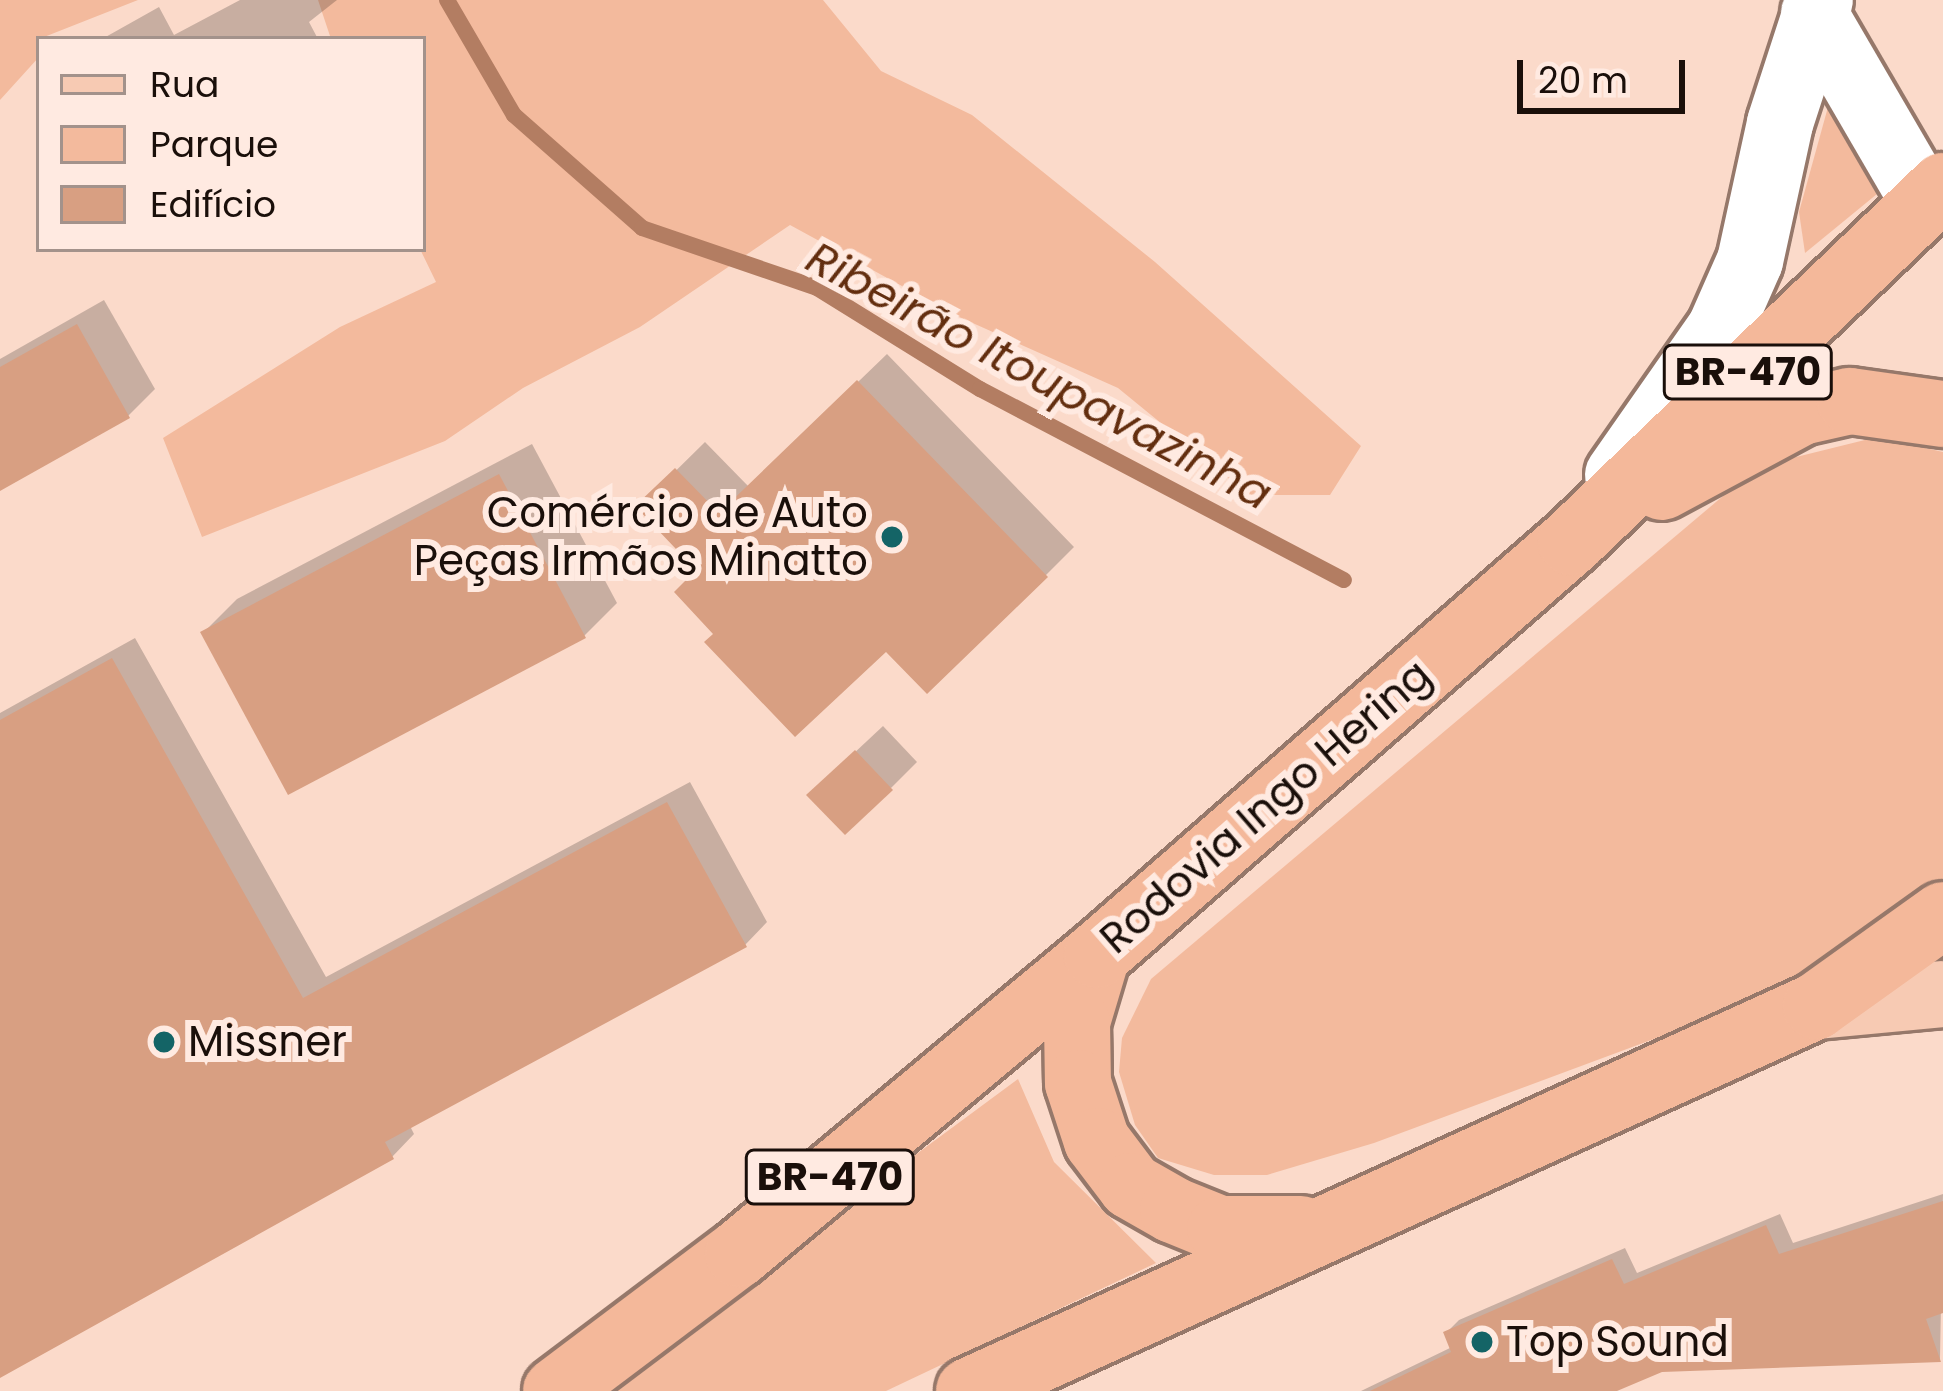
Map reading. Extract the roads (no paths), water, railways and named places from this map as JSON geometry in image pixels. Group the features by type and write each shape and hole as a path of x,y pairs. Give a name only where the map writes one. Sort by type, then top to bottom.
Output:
{"highway":[{"name":"Rodovia Ingo Hering","path":"556,1391 737,1254 1097,955 1571,542 1937,206"},
{"path":"1571,542 1801,412 1850,401 1943,414"},
{"path":"969,1391 1816,1006 1943,915"},
{"path":"1097,955 1077,1022 1078,1083 1097,1141 1131,1186 1220,1229 1322,1228"}],"main road":[{"path":"1816,1006 1943,994"}],"street":[{"path":"1816,6 1937,206"},
{"path":"1571,542 1720,329 1750,261 1816,6"}],"waterway":[{"name":"Ribeirão Itoupavazinha","path":"447,0 514,115 642,228 817,288 980,389 1344,580"}],"place":[{"name":"Comércio de Auto Peças Irmãos Minatto","path":"892,537"},
{"name":"Missner","path":"164,1042"},
{"name":"Top Sound","path":"1482,1342"}]}
